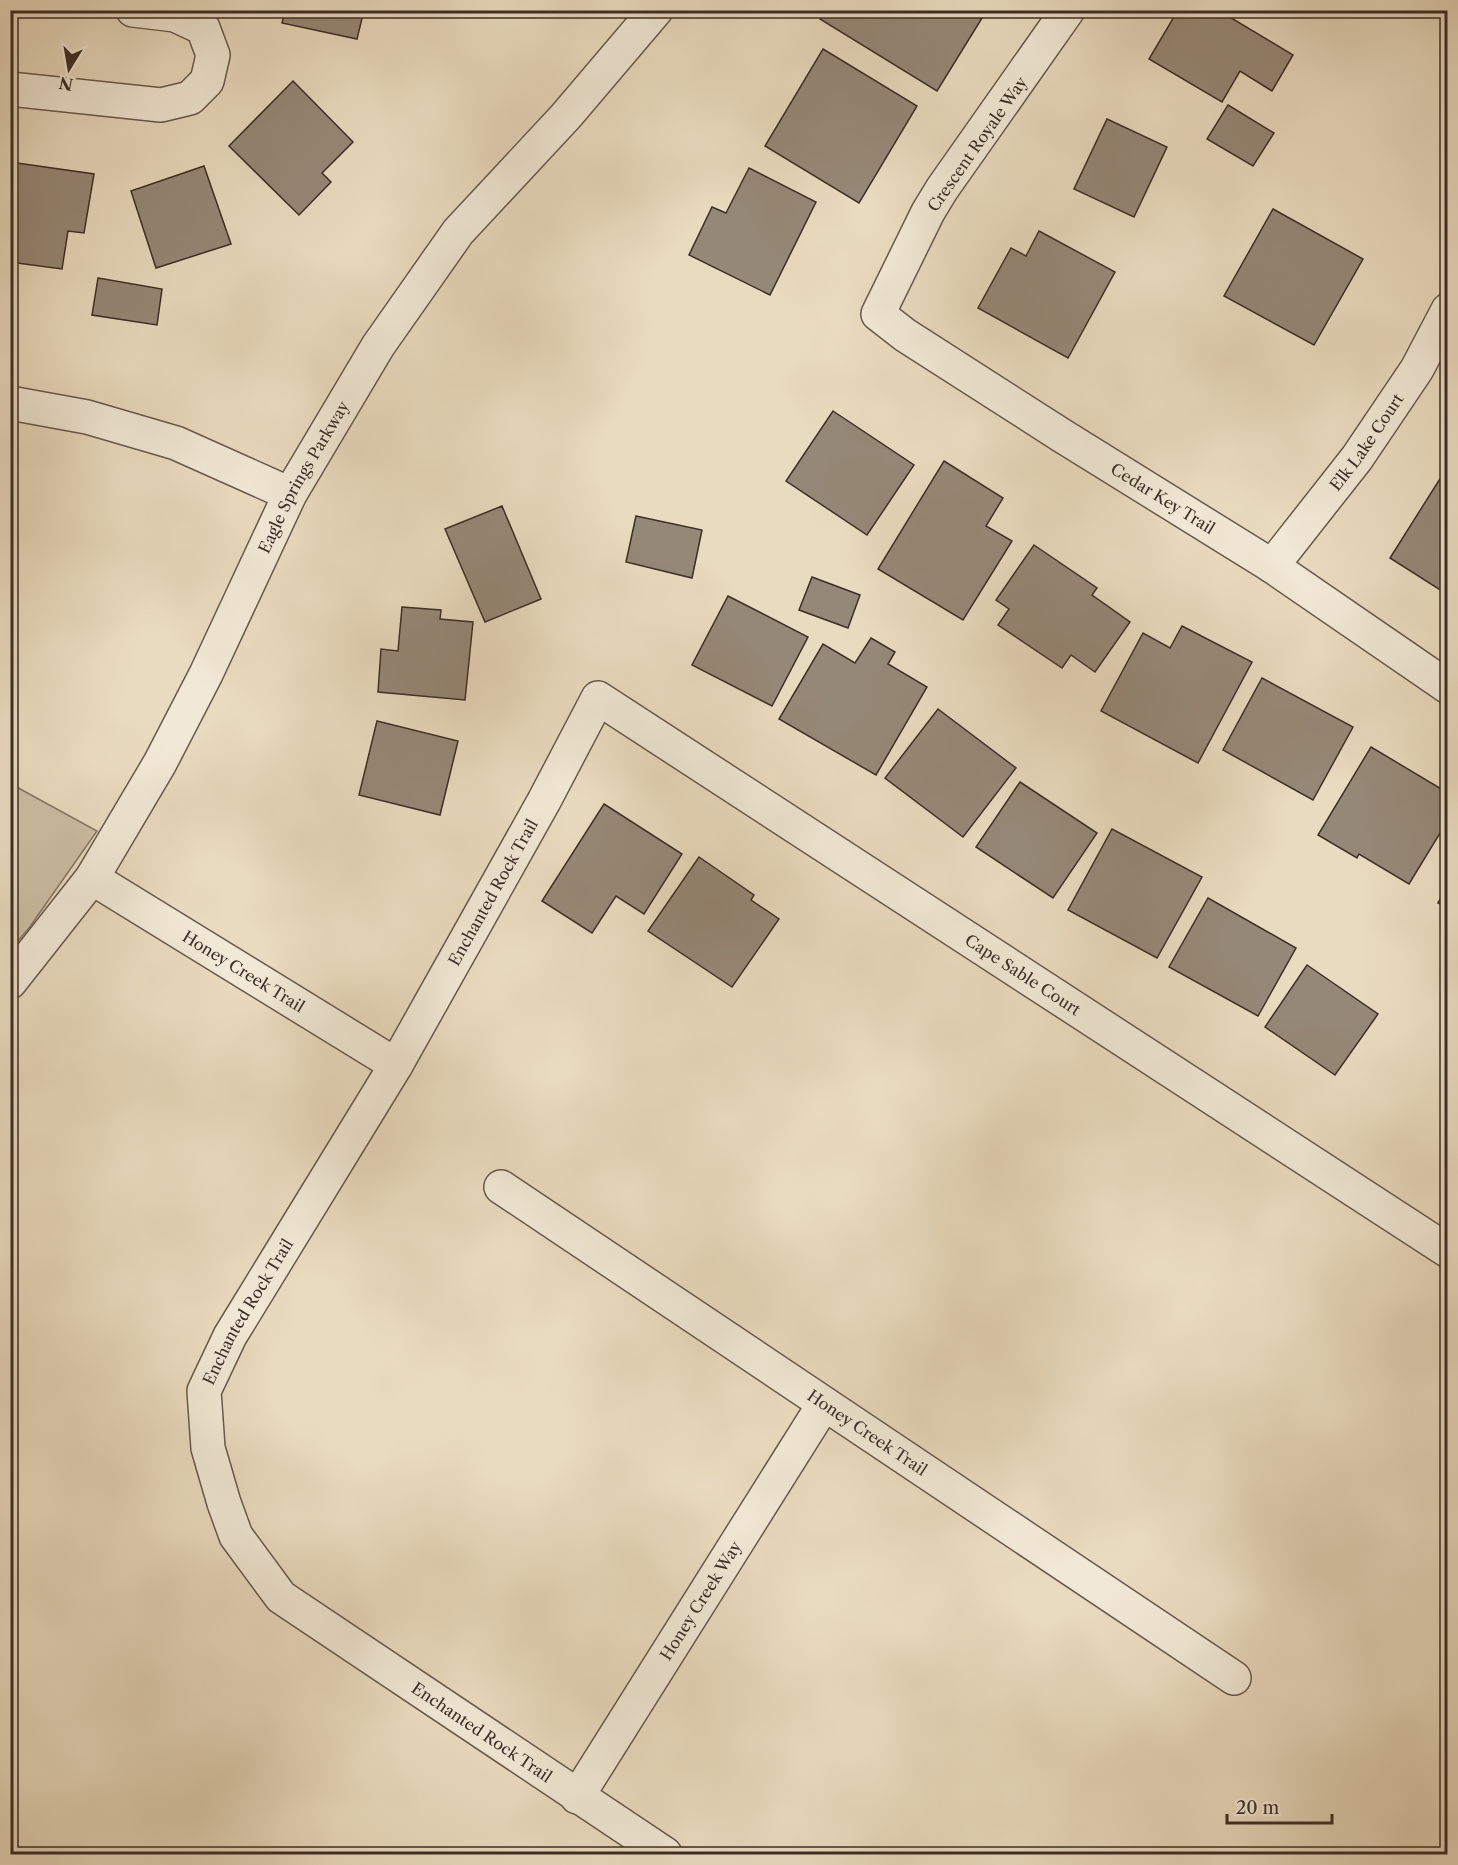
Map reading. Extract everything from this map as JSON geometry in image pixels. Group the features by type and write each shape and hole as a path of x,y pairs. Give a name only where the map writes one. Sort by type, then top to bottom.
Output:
{"street":[{"path":"10,89 161,105 190,98 207,81 213,55 202,28 175,15 133,10"},
{"name":"Eagle Springs Parkway","path":"10,982 92,878 175,733 290,494 378,346 458,232 566,116 656,10"},
{"name":"Crescent Royale Way","path":"878,314 938,197 1068,10"},
{"name":"Elk Lake Court","path":"1272,566 1357,458 1417,369 1448,310"},
{"name":"Cedar Key Trail","path":"878,314 905,335 1272,566 1448,687"},
{"path":"10,403 87,417 176,443 290,494"},
{"name":"Enchanted Rock Trail","path":"597,698 538,811 396,1065 230,1336 204,1391 208,1448 236,1536 281,1597 665,1854"},
{"name":"Cape Sable Court","path":"597,698 1448,1251"},
{"name":"Honey Creek Trail","path":"92,878 396,1065"},
{"name":"Honey Creek Trail","path":"501,1187 1234,1678"},
{"name":"Honey Creek Way","path":"577,1797 824,1404"}],"shaded area":[{"path":"11,784 97,831 29,928 11,949"}],"building":[{"path":"285,10 364,10 357,39 282,23"},
{"path":"826,10 987,10 937,91 820,19"},
{"path":"1178,10 1218,10 1293,55 1272,91 1240,71 1222,102 1149,59"},
{"path":"823,49 917,106 859,203 765,146"},
{"path":"293,81 353,142 322,173 331,182 299,215 229,146"},
{"path":"1228,105 1274,133 1253,166 1207,139"},
{"path":"1107,119 1167,147 1134,217 1074,189"},
{"path":"10,162 94,174 84,233 68,231 62,269 10,262"},
{"path":"204,166 231,244 156,268 131,191"},
{"path":"749,168 816,202 770,295 689,255 712,207 726,213"},
{"path":"1273,209 1363,259 1314,345 1224,296"},
{"path":"1039,231 1115,272 1068,358 978,308 1011,248 1026,256"},
{"path":"98,278 162,289 157,325 92,315"},
{"path":"833,411 914,465 867,535 786,481"},
{"path":"944,461 1003,498 986,526 1012,541 963,620 878,569"},
{"path":"1443,474 1448,477 1448,595 1390,558"},
{"path":"502,506 541,599 485,622 445,529"},
{"path":"636,516 702,530 692,578 626,562"},
{"path":"1034,545 1097,588 1092,595 1130,622 1095,672 1071,655 1062,668 998,625 1009,609 996,600"},
{"path":"812,577 860,595 848,628 799,610"},
{"path":"728,596 808,637 772,706 692,665"},
{"path":"402,607 441,610 440,619 473,622 465,700 378,692 381,649 398,651"},
{"path":"1182,626 1252,662 1198,763 1101,711 1143,633 1170,648"},
{"path":"871,638 895,652 888,664 927,687 876,775 779,719 823,644 855,663"},
{"path":"1262,678 1353,727 1313,800 1223,750"},
{"path":"938,709 1016,768 963,837 885,778"},
{"path":"377,721 458,741 440,815 359,795"},
{"path":"1371,747 1448,793 1448,820 1409,884 1359,854 1357,858 1318,835"},
{"path":"1020,782 1097,833 1053,898 976,847"},
{"path":"604,804 682,854 644,914 616,896 592,933 542,901"},
{"path":"1112,829 1202,877 1157,958 1068,910"},
{"path":"699,857 754,895 751,900 779,919 732,987 648,931"},
{"path":"1448,885 1448,908 1438,903"},
{"path":"1208,898 1296,948 1258,1016 1169,967"},
{"path":"1307,965 1378,1014 1335,1075 1265,1027"}]}
